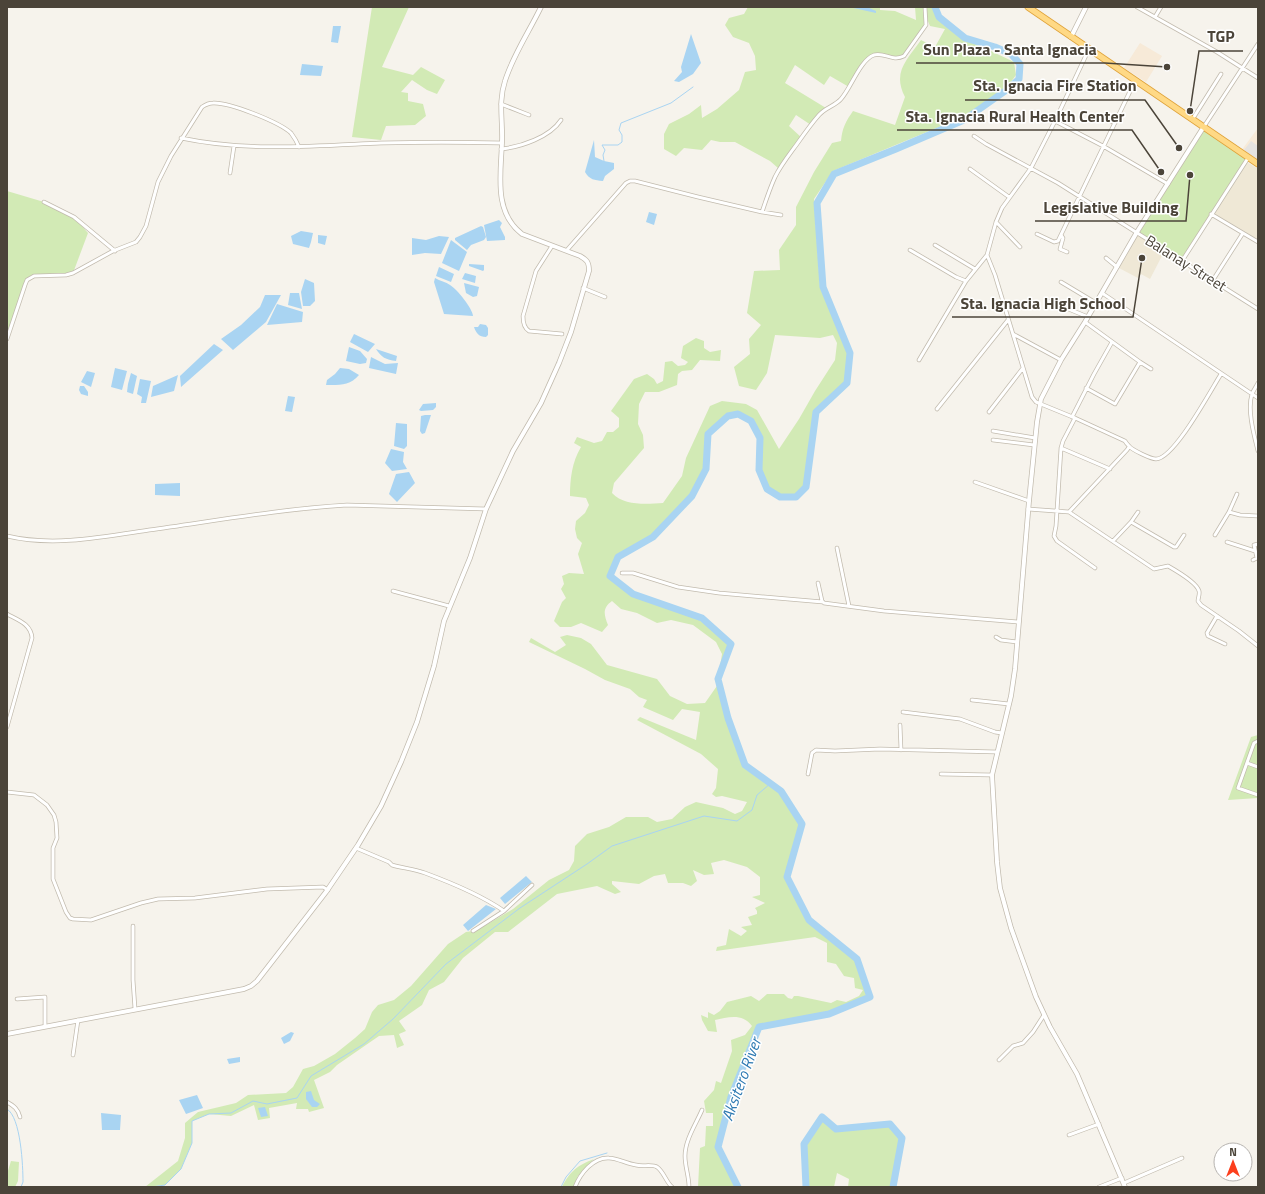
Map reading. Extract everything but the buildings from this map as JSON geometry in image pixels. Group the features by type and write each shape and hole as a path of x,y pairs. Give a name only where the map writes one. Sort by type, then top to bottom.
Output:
{"highway":[{"path":"1028,7 1203,128 1258,164"}],"street":[{"path":"7,1034 244,989 251,986 328,890 356,848 381,806 402,762 417,722 434,666 444,621 470,558 486,509 512,451 541,403 559,363 571,332 588,271 589,264 587,260 567,250 552,246 522,234 515,229 509,221 501,196 501,94 511,64 541,7"},
{"path":"762,212 778,171 813,122 826,108 837,103 842,98 864,65 874,55 894,58 904,56 926,25 925,7"},
{"path":"1071,37 1086,7"},
{"path":"1138,7 1258,78"},
{"path":"1155,17 1162,7"},
{"path":"1124,1183 1076,1074 1044,1015 1033,991 1015,941 997,868 992,775 1014,676 1034,445 1040,403 1049,381 1061,360 1138,232 1258,44"},
{"path":"919,360 966,281 987,255 996,222 1002,208 1031,168 1089,49"},
{"path":"1192,120 1221,74"},
{"path":"1037,234 1057,242 1061,236 1135,81"},
{"path":"7,339 25,285 30,278 34,276 70,274 136,242 146,226 158,182 171,156 181,138 202,107 206,104 221,103 242,109 281,127 290,133 299,147"},
{"path":"501,104 529,115"},
{"path":"1099,116 1114,123"},
{"path":"501,150 523,145 544,135 556,127 561,120"},
{"path":"1055,121 1103,146 1168,184"},
{"name":"Balanay Street","path":"974,136 1079,196 1258,309"},
{"path":"181,138 234,146 299,147 419,142 502,143"},
{"path":"230,173 234,146"},
{"path":"1182,261 1248,158"},
{"path":"970,169 1009,197"},
{"path":"567,250 626,183 630,181 642,182 698,197 781,215"},
{"path":"44,202 74,217 115,251"},
{"path":"1211,214 1258,242"},
{"path":"996,222 1020,247"},
{"path":"1213,280 1242,233"},
{"path":"1061,236 1063,238 1060,249 1067,252"},
{"path":"935,245 975,269"},
{"path":"552,246 536,271 523,316 526,328 529,331 562,334"},
{"path":"910,250 956,277 966,281"},
{"path":"987,255 995,275 1032,397 1036,402 1125,441 1129,447 1151,458 1157,459 1164,457 1173,448 1188,428 1221,374"},
{"path":"1106,258 1117,267"},
{"path":"1061,282 1096,303"},
{"path":"583,288 605,297"},
{"path":"1102,293 1258,398"},
{"path":"1049,301 1088,317"},
{"path":"937,409 1008,320"},
{"path":"1085,322 1151,369"},
{"path":"1013,334 1061,360"},
{"path":"1095,568 1055,539 1054,536 1061,448 1063,441 1086,388 1112,342"},
{"path":"1086,388 1115,404 1140,362"},
{"path":"989,412 1023,368"},
{"path":"1258,383 1252,394 1251,417 1258,451"},
{"path":"993,431 1035,438"},
{"path":"993,440 1034,445"},
{"path":"1069,512 1129,447"},
{"path":"1061,448 1110,469"},
{"path":"975,482 1029,500"},
{"path":"1215,535 1229,512 1237,494"},
{"path":"7,536 22,539 56,541 84,539 334,506 486,509"},
{"path":"1028,509 1069,512 1154,569 1168,566 1184,576 1199,591 1198,601 1201,605 1258,646"},
{"path":"1113,541 1132,522 1138,512"},
{"path":"1229,512 1240,515 1258,516"},
{"path":"1132,522 1174,547 1176,547 1184,535"},
{"path":"1227,542 1255,551"},
{"path":"1253,560 1257,558 1254,545 1258,544"},
{"path":"837,548 849,606"},
{"path":"622,573 632,573 678,587 719,593 823,602 891,612 1019,622"},
{"path":"818,583 823,602"},
{"path":"393,591 449,606"},
{"path":"7,614 28,626 32,638 7,728"},
{"path":"1217,616 1208,633 1208,636 1225,644"},
{"path":"996,637 1001,640 1017,642"},
{"path":"972,700 1009,704"},
{"path":"903,712 960,719 1002,733"},
{"path":"900,725 901,750"},
{"path":"1258,741 1254,743 1238,788 1258,795"},
{"path":"808,774 812,753 816,750 835,751 868,749 997,752"},
{"path":"1247,763 1258,767"},
{"path":"942,774 992,775"},
{"path":"7,792 34,795 47,805 54,815 57,833 53,848 53,879 66,912 70,918 91,920 141,903 158,899 195,898 290,888 323,887 328,890"},
{"path":"356,848 389,862 392,865 425,873 470,892 494,904 504,911"},
{"path":"473,931 504,911 532,885"},
{"path":"133,926 133,980 135,1009"},
{"path":"17,999 45,997 45,1026"},
{"path":"999,1060 1013,1046 1023,1043 1033,1032 1044,1015"},
{"path":"73,1055 78,1020"},
{"path":"7,1102 13,1105 18,1111 20,1117"},
{"path":"689,1187 685,1156 686,1145 702,1110"},
{"path":"1069,1135 1099,1124"},
{"path":"575,1187 584,1171 595,1162 610,1157 634,1165 654,1166 658,1168 672,1187"},
{"path":"1099,1187 1124,1183 1182,1158"}],"shaded area":[{"path":"1140,43 1162,56 1146,82 1124,68"},
{"path":"1258,128 1258,163 1241,151"},
{"path":"1251,141 1258,146 1258,160 1244,150"},
{"path":"1247,162 1258,169 1258,240 1214,214"},
{"path":"1137,232 1165,250 1150,279 1141,274 1138,278 1117,267"}],"green space":[{"path":"372,7 409,7 382,67 413,75 421,67 445,80 437,94 427,90 412,80 401,92 408,93 408,101 423,104 426,116 415,125 386,126 381,140 352,137"},
{"path":"748,7 880,7 880,10 895,11 916,20 915,7 935,7 949,26 959,33 981,46 1014,62 1016,75 1008,86 963,117 833,171 814,199 820,287 839,333 850,353 847,383 816,412 806,487 796,497 780,497 767,489 759,470 760,438 751,421 738,414 728,416 708,434 706,469 692,496 653,537 618,557 610,576 633,594 702,618 731,644 718,679 722,654 716,642 693,625 671,620 657,623 637,613 621,609 612,601 605,609 608,625 602,632 581,623 571,627 560,627 554,621 562,602 566,598 561,589 564,584 562,576 569,573 584,574 578,554 582,543 577,538 575,529 576,521 585,513 589,505 586,498 570,496 572,471 575,459 581,447 574,443 577,437 594,443 602,441 607,432 613,432 619,427 619,418 611,411 634,379 647,374 654,379 657,384 663,381 665,362 672,361 678,366 685,365 688,362 681,358 683,346 696,338 704,341 704,348 710,352 721,350 720,361 700,360 692,370 682,371 678,374 677,385 659,392 645,392 639,404 638,424 643,435 644,448 614,483 612,493 629,502 643,504 663,503 682,476 686,458 710,406 722,401 746,404 757,410 779,449 835,360 837,343 833,335 820,338 775,335 767,373 756,390 739,386 734,367 750,354 749,339 761,325 747,313 754,271 780,270 779,250 796,225 796,207 814,172 832,143 841,141 842,132 853,111 895,125 905,97 901,88 900,80 906,60 921,40 935,47 945,29 930,26 927,19 926,24 920,34 904,55 900,58 881,55 870,58 862,66 849,87 830,76 824,85 795,65 785,83 826,108 811,125 796,115 789,126 802,138 779,171 778,168 770,161 735,142 720,142 711,140 702,150 684,148 676,156 664,149 664,134 669,124 689,114 701,105 702,118 717,109 739,90 745,72 756,70 755,56 749,43 733,37 725,25 729,18 744,14"},
{"path":"1204,129 1247,158 1182,260 1138,232"},
{"path":"7,191 44,202 74,217 88,233 73,273 32,277 25,285 7,339"},
{"path":"567,635 581,638 591,644 607,665 657,679 670,696 687,704 705,703 719,683 745,765 781,791 802,824 787,877 809,920 857,959 870,997 829,1014 759,1027 731,1097 720,1149 737,1187 698,1187 700,1148 705,1146 706,1126 713,1126 713,1113 706,1113 704,1101 714,1090 716,1081 721,1083 732,1051 731,1040 745,1035 752,1026 744,1019 730,1017 715,1020 717,1032 708,1031 701,1015 708,1018 708,1012 714,1015 720,1011 727,1002 751,996 759,1001 767,994 784,994 788,998 792,999 794,996 798,996 831,1003 837,1000 846,1002 859,996 863,990 855,988 854,978 844,976 836,964 827,962 827,943 815,937 716,951 717,947 726,945 729,929 741,936 747,931 741,927 752,925 748,917 757,914 755,908 765,903 752,897 760,895 760,877 747,867 724,860 711,863 714,874 704,875 693,870 697,881 691,886 683,883 668,883 665,874 654,876 639,884 612,881 612,884 621,892 615,894 597,886 557,894 508,932 495,932 463,958 444,982 429,990 422,1005 399,1021 406,1031 399,1034 398,1032 404,1045 397,1048 394,1035 379,1036 337,1065 330,1072 314,1080 324,1108 309,1112 308,1109 296,1109 297,1103 269,1108 270,1118 258,1120 254,1105 231,1116 209,1114 192,1121 192,1143 181,1169 165,1185 145,1187 178,1161 185,1138 185,1123 198,1112 236,1103 248,1095 286,1093 293,1087 303,1069 314,1066 335,1054 365,1029 372,1012 378,1005 394,1000 411,986 448,944 466,932 473,931 486,925 513,909 549,880 569,870 574,861 575,846 587,834 609,827 626,817 648,817 657,822 672,819 685,807 696,802 723,808 735,814 742,811 747,802 722,796 716,797 712,794 716,788 718,769 701,754 637,720 640,717 696,740 700,712 682,709 673,720 643,707 647,700 639,697 630,689 605,680 529,642 531,638 555,652 566,645 560,637"},
{"path":"1258,735 1258,798 1228,800 1251,737"},
{"path":"822,1117 834,1127 890,1124 902,1138 893,1187 848,1187 849,1179 837,1173 834,1187 806,1187 804,1144"},
{"path":"594,1159 578,1176 573,1187 562,1187 575,1169"},
{"path":"11,1161 19,1162 18,1181 15,1187 7,1187 7,1174"}],"water":[{"path":"849,7 867,7 876,11 876,13"},
{"path":"333,26 341,26 338,43 331,42"},
{"path":"691,34 701,63 693,74 679,82 674,81 682,72 681,67"},
{"path":"302,64 323,66 321,76 300,75"},
{"path":"594,140 595,157 614,163 614,169 605,176 603,181 592,179 585,172"},
{"path":"649,212 657,214 654,225 646,222"},
{"path":"499,220 502,223 500,227 505,240 487,241 484,225"},
{"path":"481,226 483,227 486,237 484,240 471,245 467,250 455,240 455,238"},
{"path":"301,231 313,233 309,248 293,244 291,236"},
{"path":"318,235 327,236 325,245 318,243"},
{"path":"439,236 449,237 441,254 425,253 412,255 412,238 426,240"},
{"path":"451,240 467,252 459,271 442,263"},
{"path":"469,264 484,265 484,270 483,271 469,266"},
{"path":"439,267 454,274 451,282 436,276"},
{"path":"465,273 476,276 475,283 462,279"},
{"path":"435,278 448,284 457,291 468,304 473,316 444,314 434,282"},
{"path":"305,279 314,283 315,301 310,306 303,306 301,292"},
{"path":"464,283 479,287 477,296 473,297 466,293"},
{"path":"290,293 299,293 302,309 288,305"},
{"path":"265,295 281,295 266,322 233,350 221,339 241,325 260,307"},
{"path":"277,304 303,312 302,322 267,325"},
{"path":"480,324 486,325 488,328 488,335 486,337 477,333 474,327 478,327"},
{"path":"354,334 375,344 368,352 350,342"},
{"path":"214,344 223,350 181,387 180,376"},
{"path":"349,347 360,351 367,359 366,363 360,364 346,361"},
{"path":"376,349 397,356 396,361 384,358"},
{"path":"371,357 385,364 398,363 396,374 369,368"},
{"path":"115,368 127,371 122,390 111,387"},
{"path":"340,368 349,369 359,375 356,379 348,383 340,385 326,385 327,380"},
{"path":"87,371 95,373 91,387 81,382"},
{"path":"131,373 137,376 133,394 127,392"},
{"path":"178,375 174,391 151,397 153,386"},
{"path":"140,379 151,381 146,403 141,403 142,397 137,394"},
{"path":"80,386 84,386 88,392 88,396 81,394 79,390"},
{"path":"288,396 295,397 292,412 285,411"},
{"path":"436,403 436,407 433,410 419,410 423,404"},
{"path":"431,415 425,433 422,434 420,431 421,416"},
{"path":"396,423 407,424 407,446 404,449 394,446"},
{"path":"391,449 404,452 403,462 407,469 392,471 385,463"},
{"path":"409,472 415,483 397,502 389,494 396,474"},
{"path":"180,483 180,496 155,495 155,484"},
{"path":"526,876 532,882 505,904 500,898"},
{"path":"486,905 496,909 468,931 463,925"},
{"path":"291,1032 294,1033 290,1041 284,1044 281,1038"},
{"path":"240,1057 240,1062 229,1064 227,1059"},
{"path":"311,1091 314,1100 320,1104 317,1107 312,1107 306,1099 306,1092"},
{"path":"197,1095 203,1108 186,1114 179,1100"},
{"path":"265,1107 268,1116 261,1117 258,1108"},
{"path":"101,1113 121,1115 120,1130 102,1130"}],"waterway":[{"name":"Aksitero River","path":"738,1187 718,1147 731,1097 759,1027 829,1014 870,997 857,959 809,920 787,877 802,824 781,791 745,765 728,718 718,679 731,644 702,618 633,594 610,576 618,557 653,537 692,496 706,469 708,434 728,416 738,414 751,421 760,438 759,470 767,489 780,497 796,497 806,487 816,412 847,383 850,353 823,287 817,203 834,174 964,120 1008,89 1019,79 1020,64 1011,54 995,47 965,38 939,17 935,7"},
{"path":"604,161 603,155 605,150 602,145 618,145 622,142 622,135 619,130 621,123 671,103 693,87"},
{"path":"152,1187 165,1185 181,1169 192,1143 192,1121 209,1114 231,1113 253,1101 267,1104 297,1098 311,1076 364,1044 393,1019 446,964 520,908 612,846 704,816 737,821 752,810 757,795 771,783"},
{"path":"7,1109 12,1114 15,1122 22,1154 23,1182 21,1187"},
{"name":"Aksitero River","path":"806,1187 804,1144 822,1117 836,1129 890,1124 902,1138 893,1187"},
{"path":"561,1187 566,1177 580,1161 607,1153"}],"place":[{"name":"Sun Plaza - Santa Ignacia","path":"1167,67"},
{"name":"TGP","path":"1190,111"},
{"name":"Sta. Ignacia Fire Station","path":"1179,148"},
{"name":"Sta. Ignacia Rural Health Center","path":"1161,172"},
{"name":"Legislative Building","path":"1190,175"},
{"name":"Sta. Ignacia High School","path":"1142,258"}]}
